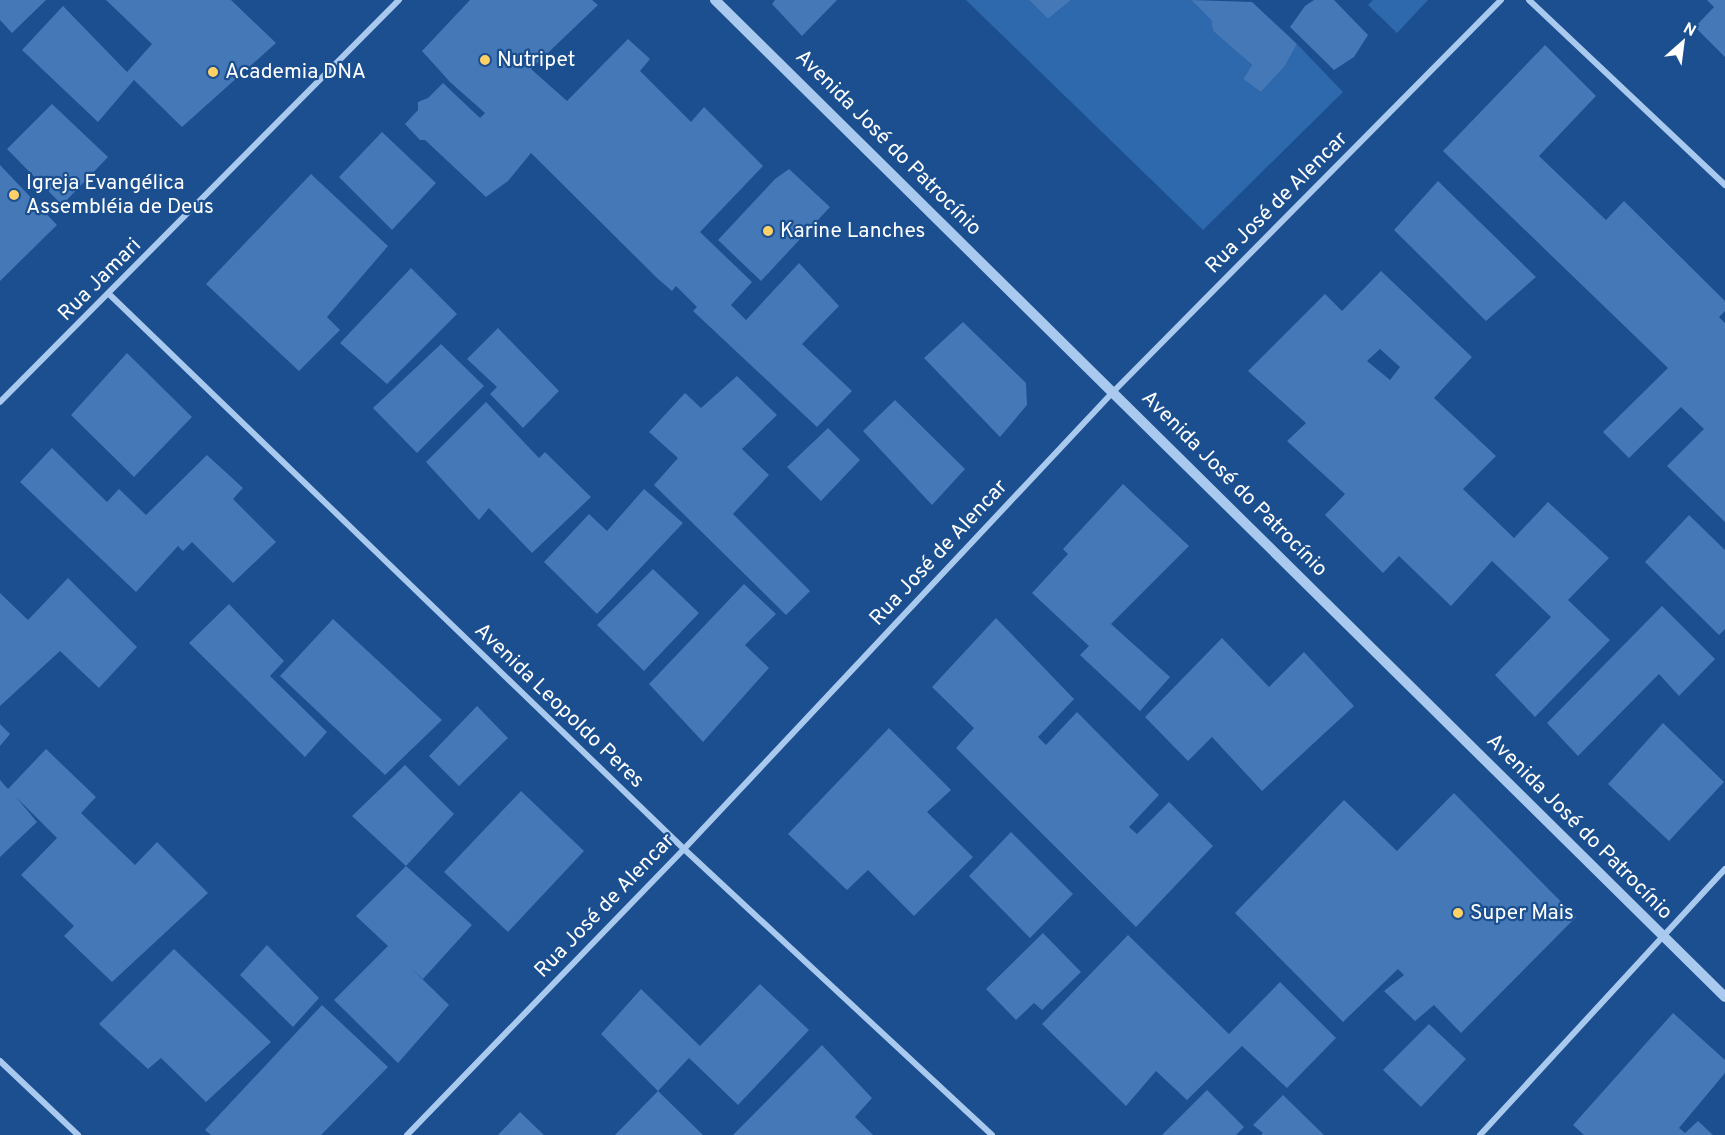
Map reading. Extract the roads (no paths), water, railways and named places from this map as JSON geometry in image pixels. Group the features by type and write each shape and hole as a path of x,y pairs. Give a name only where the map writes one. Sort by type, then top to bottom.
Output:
{"street":[{"name":"Rua Jamari","path":"0,402 110,294 399,0"},
{"name":"Avenida José do Patrocínio","path":"715,0 1725,997"},
{"name":"Rua José de Alencar","path":"407,1135 684,849 1113,392 1501,0"},
{"path":"1529,0 1725,185"},
{"name":"Avenida Leopoldo Peres","path":"110,294 684,849 992,1135"},
{"path":"1480,1135 1725,869"},
{"path":"0,1060 78,1135"}],"place":[{"name":"Nutripet","path":"485,60"},
{"name":"Academia DNA","path":"213,72"},
{"name":"Igreja Evangélica Assembléia de Deus","path":"14,195"},
{"name":"Karine Lanches","path":"768,231"},
{"name":"Super Mais","path":"1458,913"}]}
